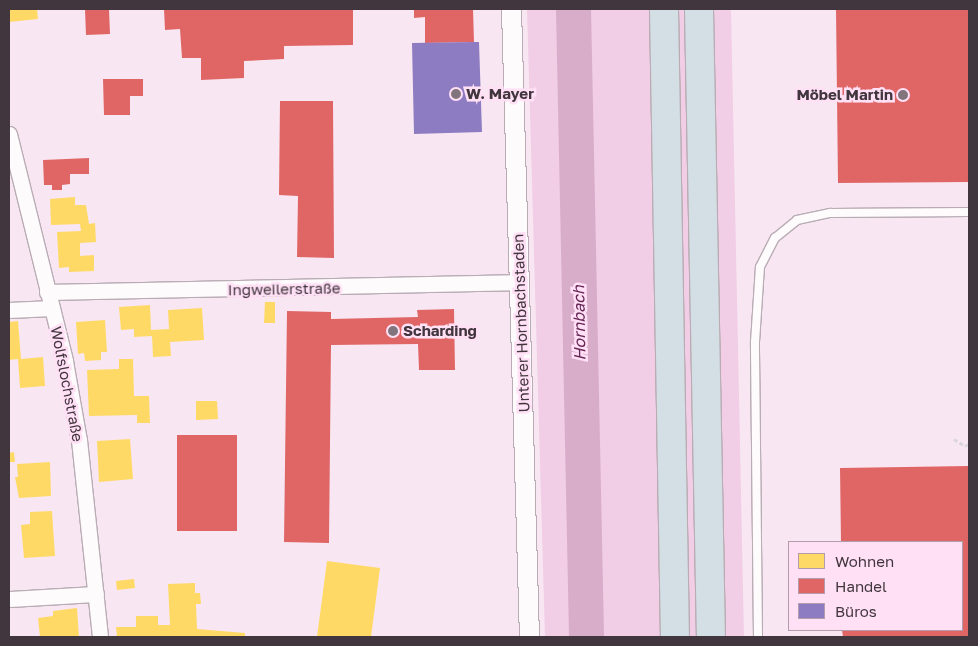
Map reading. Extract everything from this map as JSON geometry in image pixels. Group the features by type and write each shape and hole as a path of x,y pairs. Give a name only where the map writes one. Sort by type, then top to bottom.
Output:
{"highway":[{"path":"664,9 675,637"},
{"path":"698,9 712,637"}],"street":[{"name":"Unterer Hornbachstaden","path":"511,9 521,282 529,637"},
{"name":"Wolfslochstraße","path":"9,134 52,308 79,440 100,637"},
{"name":"Ingweilerstraße","path":"48,292 521,282"},
{"path":"9,310 52,308"},
{"path":"9,600 96,594"}],"lane":[{"path":"758,637 755,342 760,268 776,238 797,220 830,213 969,212"}],"path":[{"path":"954,439 965,446 969,444"}],"shaded area":[{"path":"527,9 731,9 744,637 545,637"}],"building: Wohnen":[{"path":"9,9 37,9 38,19 9,22"},
{"path":"75,197 75,205 86,205 89,224 95,223 96,242 80,243 80,256 94,255 94,271 69,272 69,267 59,268 57,232 81,231 80,224 51,225 50,199"},
{"path":"265,302 275,302 275,323 264,323"},
{"path":"150,305 151,330 169,329 168,310 202,308 204,340 170,342 171,356 153,357 152,336 134,337 134,329 121,330 119,307"},
{"path":"105,320 107,352 101,352 101,360 85,361 84,353 78,354 76,322"},
{"path":"18,321 21,359 43,357 45,386 20,388 18,359 9,360 9,322"},
{"path":"119,359 133,359 134,396 149,396 150,423 137,423 137,415 89,416 87,370 119,369"},
{"path":"196,401 217,401 218,419 196,420"},
{"path":"130,439 133,479 99,482 97,441"},
{"path":"14,452 15,462 9,462 9,453"},
{"path":"50,462 51,496 19,498 15,477 18,477 17,464"},
{"path":"52,511 55,556 24,558 21,525 30,524 30,512"},
{"path":"327,561 380,568 371,637 317,637"},
{"path":"134,579 135,588 117,590 116,581"},
{"path":"195,583 195,593 200,593 201,604 196,604 197,629 245,633 245,637 117,637 116,627 136,627 136,616 158,616 158,625 170,625 168,584"},
{"path":"77,608 79,637 40,637 38,618 53,616 53,611"}],"building: Handel":[{"path":"85,9 109,9 110,34 86,35"},
{"path":"164,9 353,9 353,45 284,46 284,59 244,61 244,78 201,80 201,58 182,58 180,29 165,30"},
{"path":"414,9 473,9 474,42 425,43 425,17 414,18"},
{"name":"Möbel Martin","path":"836,9 969,9 969,182 838,183"},
{"path":"103,79 143,79 143,96 130,96 130,115 104,115"},
{"path":"280,101 333,101 334,258 297,257 298,196 279,195"},
{"path":"89,158 89,174 70,174 70,184 62,185 62,190 52,190 52,185 44,185 43,160"},
{"path":"454,309 455,370 419,370 418,344 331,345 329,543 284,542 287,311 331,312 331,319 418,317 417,310"},
{"path":"177,435 237,435 237,531 177,531"},
{"path":"969,466 969,637 843,637 842,631 963,631 963,541 841,541 840,468"}],"building: Büros":[{"path":"479,42 482,132 414,134 412,43"}],"waterway":[{"name":"Hornbach","path":"573,9 586,637"}],"place":[{"name":"W. Mayer","path":"456,94"},
{"name":"Möbel Martin","path":"903,95"},
{"name":"Scharding","path":"393,331"}]}
